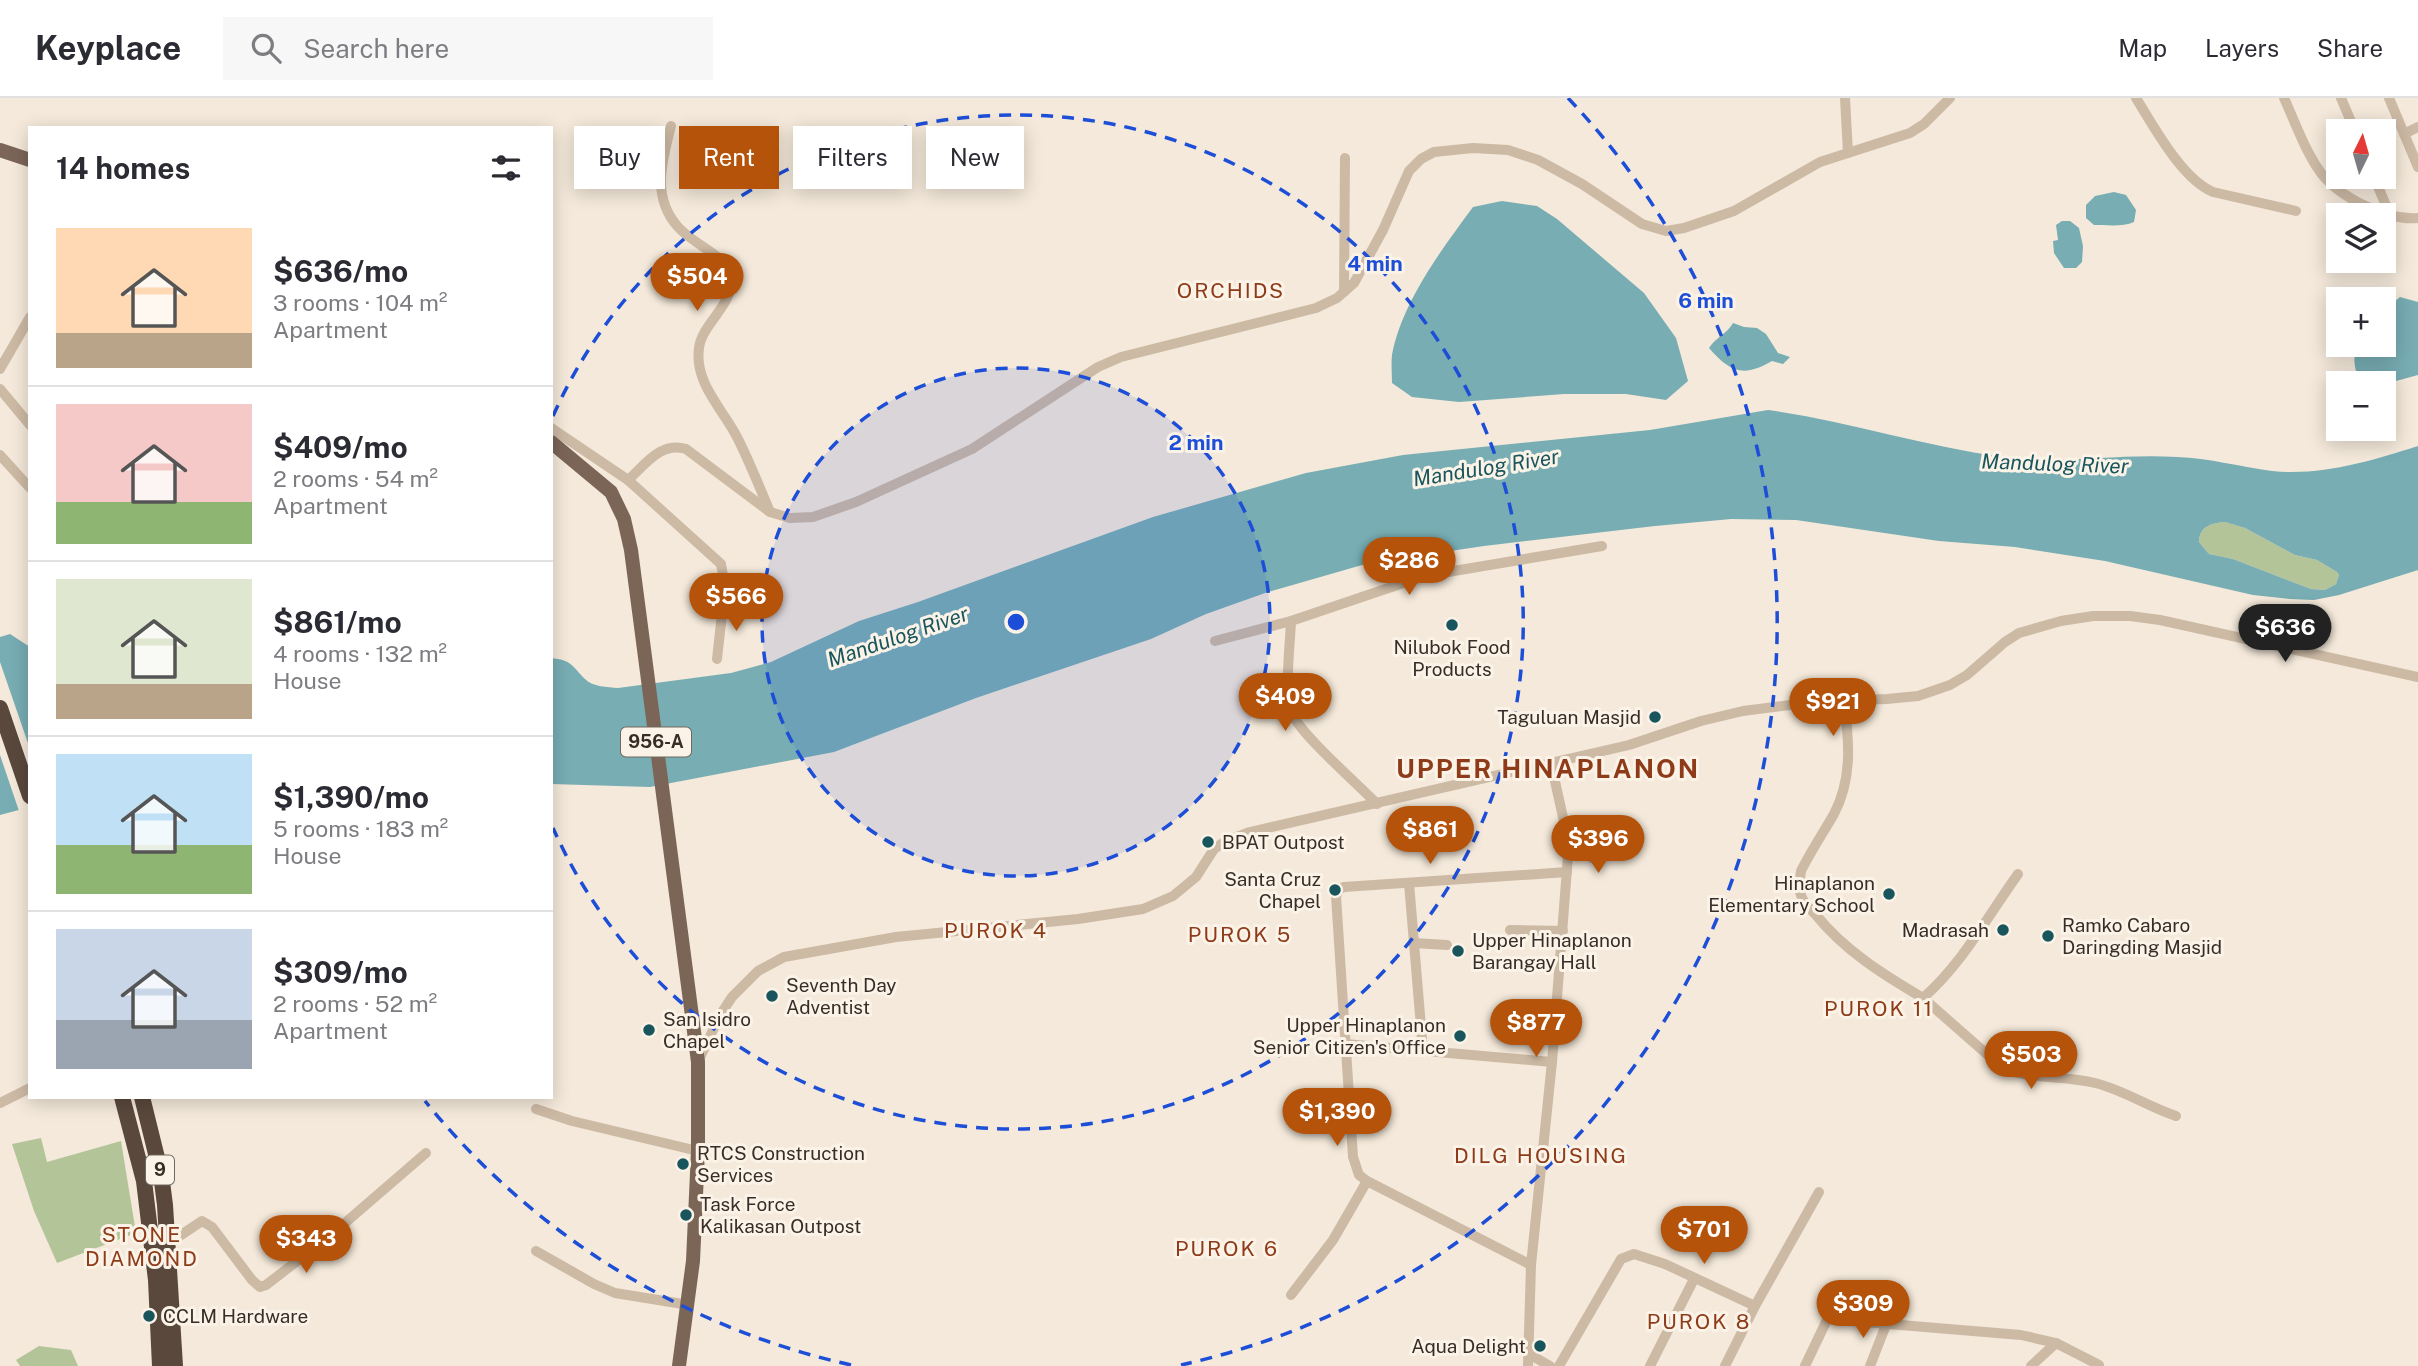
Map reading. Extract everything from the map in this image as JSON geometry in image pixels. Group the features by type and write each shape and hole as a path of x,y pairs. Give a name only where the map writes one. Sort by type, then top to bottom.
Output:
{"highway":[{"path":"0,708 28,790"},
{"name":"9","path":"123,1099 144,1181 156,1280 160,1366"},
{"name":"9","path":"142,1099 161,1174 169,1244 175,1366"}],"main road":[{"path":"0,150 28,159"},
{"name":"956-A","path":"553,444 611,492 624,519 631,550 698,1062 694,1250 679,1366"}],"street":[{"path":"1845,98 1849,153"},
{"path":"1933,98 1935,114"},
{"path":"628,480 660,451 671,446 679,447 687,449 770,512 781,517 804,518 832,512 944,464 972,449 1098,367 1121,357 1316,307 1344,292 1354,283 1383,230 1409,171 1421,159 1434,152 1473,148 1508,150 1538,160 1582,184 1642,224 1667,231 1734,211 1820,162 1910,133 1935,114 1950,98"},
{"path":"2136,98 2178,160 2201,186 2213,192 2296,211"},
{"path":"2284,98 2322,174 2363,203"},
{"path":"2341,98 2350,119"},
{"path":"2389,98 2418,167"},
{"path":"671,126 660,171 667,210 678,227 721,259 731,277 723,305 701,337 698,358 700,369 706,389 739,440 770,512"},
{"path":"2404,134 2418,127"},
{"path":"1344,292 1345,158"},
{"path":"2396,216 2418,218"},
{"path":"0,369 28,320"},
{"path":"0,389 28,423"},
{"path":"553,429 628,480 717,558 725,579 717,659"},
{"path":"0,454 28,486"},
{"path":"1215,641 1291,621 1424,576 1602,546"},
{"path":"698,1062 719,1017 732,997 758,971 784,957 896,937 1078,919 1143,909 1173,896 1186,886 1196,877 1214,849 1226,841 1250,832 1629,745 1701,721 1743,711 1783,705 1888,699 1933,692 1967,675 2019,633 2062,621 2093,616 2130,616 2160,620 2418,677"},
{"path":"1291,621 1289,699 1293,714 1306,732 1377,804"},
{"path":"1844,701 1849,758 1845,785 1835,812 1801,871 1802,899 1849,949 1923,998 2009,1071 2095,1083 2126,1093 2154,1109 2176,1116"},
{"path":"1528,1366 1531,1265 1552,1062 1568,847 1551,763"},
{"path":"1568,847 1595,859 1633,848"},
{"path":"1531,1265 1359,1175 1353,1157 1337,892 1344,887 1567,872"},
{"path":"1923,998 1942,982 1957,963 2018,874"},
{"path":"1409,883 1423,1051"},
{"path":"1510,930 1563,931"},
{"path":"1414,943 1447,945"},
{"path":"1345,1044 1552,1062"},
{"path":"0,1103 28,1089"},
{"path":"536,1108 572,1121 698,1150"},
{"path":"169,1244 202,1221 212,1227 252,1280 260,1287 266,1285 331,1235 426,1153"},
{"path":"1291,1295 1333,1240 1367,1181"},
{"path":"1725,1366 1755,1306 1819,1192"},
{"path":"536,1251 615,1293 689,1305"},
{"path":"1559,1366 1621,1259 1634,1254 1665,1264 1755,1306"},
{"path":"1650,1366 1694,1279"},
{"path":"1805,1366 1835,1303"},
{"path":"1828,1319 2021,1335 2056,1343 2099,1366"},
{"path":"1870,1366 1885,1325"},
{"path":"2031,1366 2056,1343"},
{"path":"1529,1354 1550,1366"}],"green space":[{"path":"2225,522 2245,528 2295,555 2317,560 2337,572 2339,575 2336,584 2325,590 2311,589 2233,559 2209,554 2199,542 2201,533 2211,525"},
{"path":"41,1138 47,1162 121,1141 136,1233 57,1263 34,1211 12,1144"},
{"path":"39,1346 71,1350 78,1366 20,1366 16,1360"}],"water":[{"path":"2114,192 2126,195 2136,210 2134,222 2094,225 2086,218 2086,205 2095,196"},
{"path":"1502,201 1537,206 1557,219 1644,293 1676,338 1688,381 1666,400 1626,394 1564,394 1459,402 1412,397 1392,383 1392,355 1397,335 1425,277 1473,207"},
{"path":"2062,221 2070,221 2079,228 2083,246 2082,262 2076,268 2064,268 2054,253 2053,241 2058,240 2056,225"},
{"path":"2400,297 2418,302 2418,375 2396,381 2396,371 2356,371 2354,358 2396,357 2396,300"},
{"path":"1733,323 1757,328 1766,334 1778,353 1790,357 1783,364 1772,361 1745,371 1724,363 1709,348"},
{"name":"Mandulog River","path":"1768,410 1827,420 1943,447 2024,459 2177,457 2291,472 2346,466 2418,446 2418,570 2339,595 2314,600 2290,599 2253,595 2105,561 1796,520 1731,519 1655,526 1484,546 1369,563 1268,592 1206,614 1151,639 976,698 834,752 650,787 553,784 553,658 568,662 592,684 618,688 731,673 771,662 859,621 1153,517 1306,473 1403,455 1650,430","holes":["2225,522 2245,528 2295,555 2317,560 2337,572 2339,575 2336,584 2325,590 2311,589 2233,559 2209,554 2199,542 2204,529 2215,523"]},
{"path":"10,634 28,646 28,808 0,815 0,637"}],"pier":[{"path":"0,662 28,743 28,812 20,814 0,755"}],"place":[{"name":"Nilubok Food Products","path":"1452,625"},
{"name":"Taguluan Masjid","path":"1655,717"},
{"name":"BPAT Outpost","path":"1208,842"},
{"name":"Santa Cruz Chapel","path":"1335,890"},
{"name":"Hinaplanon Elementary School","path":"1889,894"},
{"name":"Madrasah","path":"2003,930"},
{"name":"Ramko Cabaro Daringding Masjid","path":"2048,936"},
{"name":"Upper Hinaplanon Barangay Hall","path":"1458,951"},
{"name":"Seventh Day Adventist","path":"772,996"},
{"name":"San Isidro Chapel","path":"649,1030"},
{"name":"Upper Hinaplanon Senior Citizen's Office","path":"1460,1036"},
{"name":"RTCS Construction Services","path":"683,1164"},
{"name":"Task Force Kalikasan Outpost","path":"686,1215"},
{"name":"CCLM Hardware","path":"149,1316"},
{"name":"Aqua Delight","path":"1540,1346"}],"district":[{"name":"ORCHIDS","path":"1231,291"},
{"name":"UPPER HINAPLANON","path":"1548,769"},
{"name":"PUROK 4","path":"996,931"},
{"name":"PUROK 5","path":"1240,935"},
{"name":"PUROK 11","path":"1879,1009"},
{"name":"DILG HOUSING","path":"1541,1156"},
{"name":"STONE DIAMOND","path":"142,1247"},
{"name":"PUROK 6","path":"1227,1249"},
{"name":"PUROK 8","path":"1699,1322"}]}
